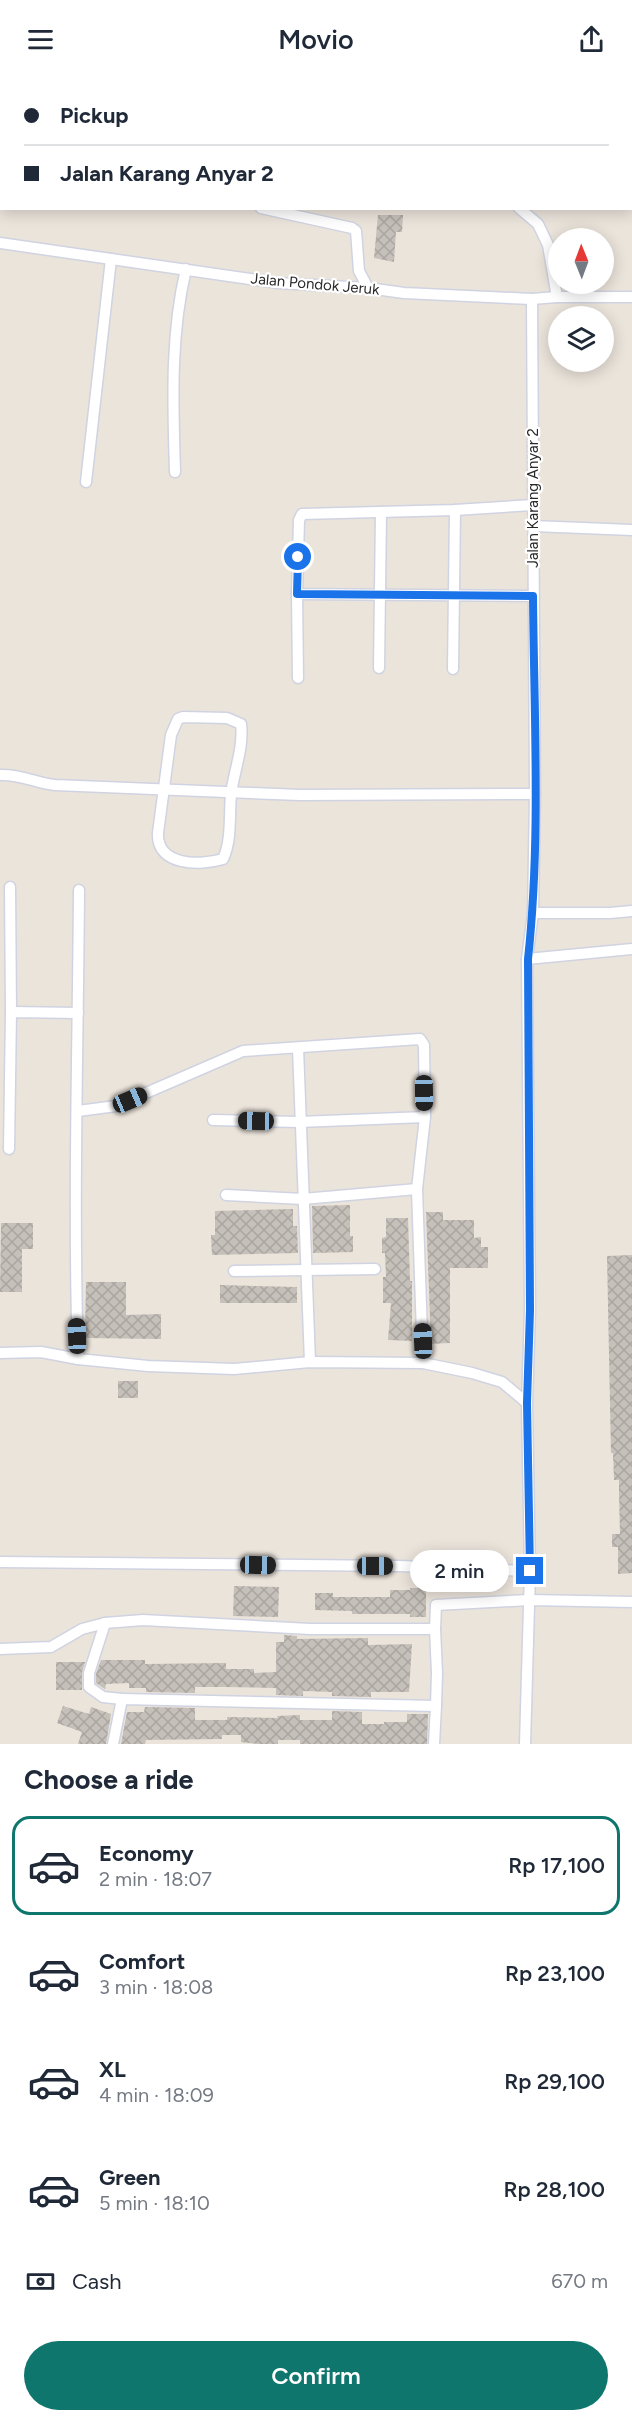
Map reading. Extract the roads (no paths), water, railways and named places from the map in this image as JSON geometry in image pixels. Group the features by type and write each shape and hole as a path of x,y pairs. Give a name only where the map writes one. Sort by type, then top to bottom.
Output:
{"street":[{"path":"521,210 538,224 548,246 556,297"},
{"path":"288,211 341,224 356,231 359,271 368,288"},
{"name":"Jalan Pondok Jeruk","path":"0,243 278,283 368,288 404,293 532,299 632,297"},
{"path":"86,482 111,259"},
{"path":"175,472 172,388 179,299 186,269"},
{"name":"Jalan Karang Anyar 2","path":"529,1600 528,959 533,913 535,794 532,299"},
{"path":"298,678 297,594 299,520 302,514 455,510 533,505"},
{"path":"453,669 455,510"},
{"path":"380,669 381,512"},
{"path":"533,526 632,530"},
{"path":"297,594 533,596"},
{"path":"183,717 227,718 242,724 231,793 223,859 199,863 170,858 160,849 157,837 163,790 171,735 177,720 183,717"},
{"path":"0,775 17,774 43,784 55,785 231,793 535,794"},
{"path":"78,1359 75,1188 78,1111 79,890"},
{"path":"6,892 6,971 11,1012 6,1042 5,1116 9,1149"},
{"path":"533,913 632,911"},
{"path":"528,959 632,949"},
{"path":"11,1012 78,1013"},
{"path":"78,1111 116,1106 243,1051 420,1039 424,1046 425,1117 417,1189 423,1363"},
{"path":"298,1048 299,1122 310,1362"},
{"path":"213,1120 299,1122 425,1117"},
{"path":"226,1195 303,1199 417,1189"},
{"path":"234,1271 375,1269"},
{"path":"0,1353 41,1352 78,1359 148,1366 234,1369 310,1362 423,1363 502,1382 527,1403"},
{"path":"0,1562 399,1566 530,1571"},
{"path":"525,1744 529,1600"},
{"path":"434,1744 437,1673 436,1605 529,1600 632,1602"},
{"path":"0,1649 51,1647 82,1629 105,1623 143,1620 268,1628 435,1629"},
{"path":"105,1623 89,1673 89,1687 103,1696 122,1700 436,1706"},
{"path":"113,1744 122,1700"}]}
